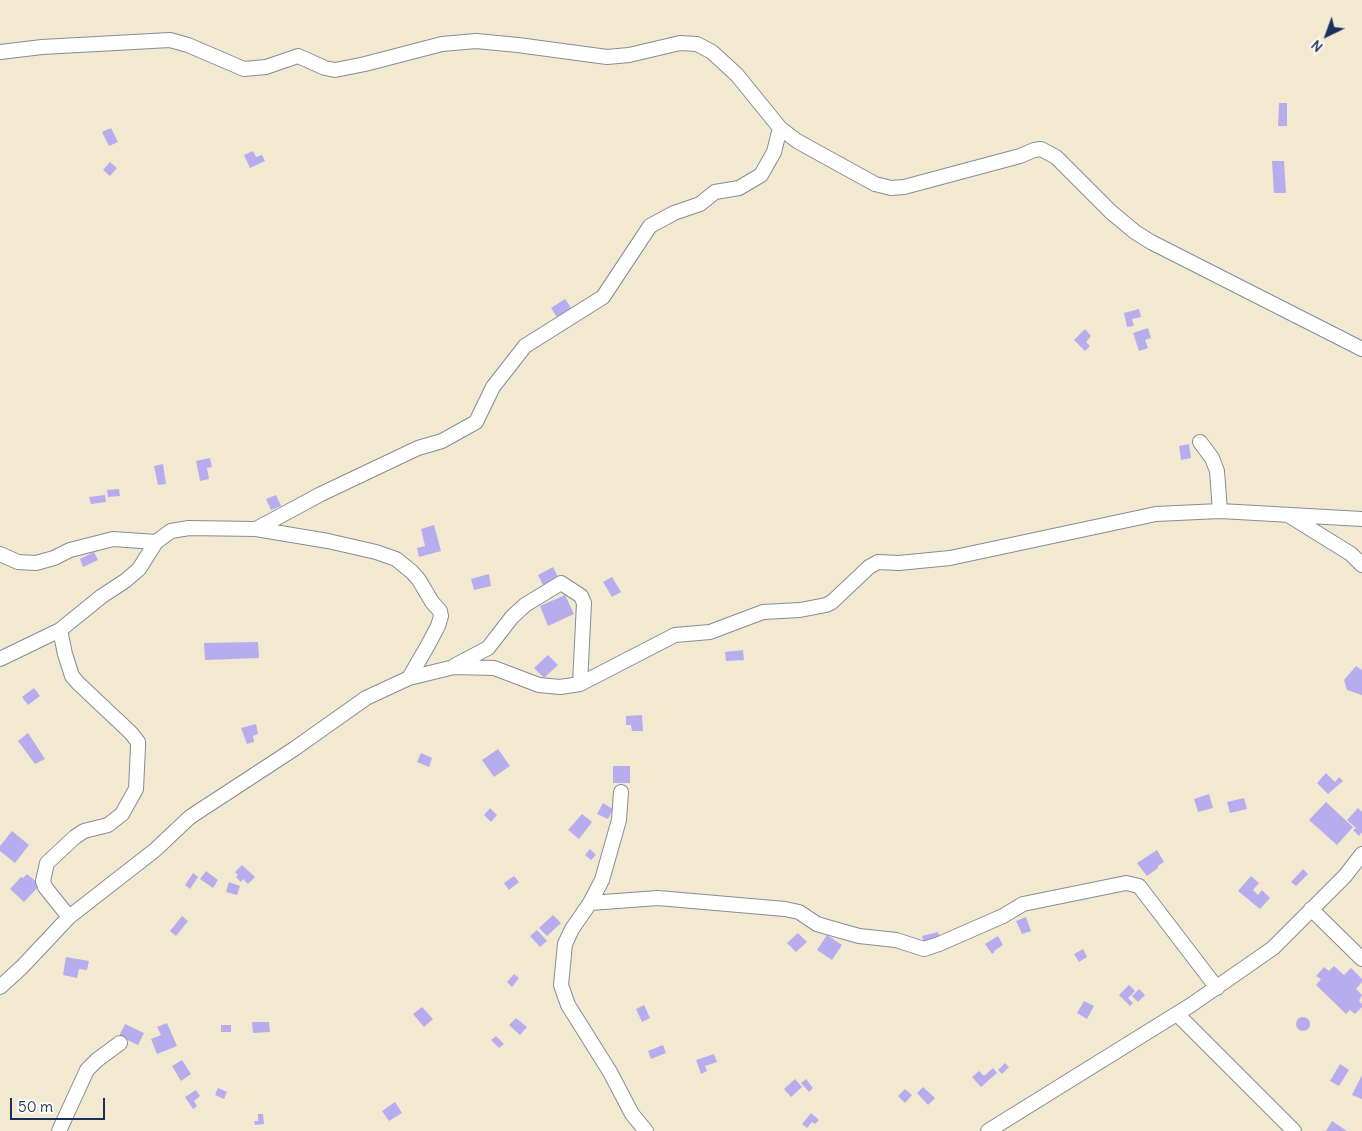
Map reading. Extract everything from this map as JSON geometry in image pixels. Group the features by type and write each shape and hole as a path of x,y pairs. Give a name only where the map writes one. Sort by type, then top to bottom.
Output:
{"street":[{"path":"0,52 42,46 170,40 188,45 244,69 266,66 298,56 325,68 335,70 442,44 476,41 518,44 607,57 629,55 680,43 697,44 712,52 737,75 780,128 797,140 875,184 891,188 904,187 1041,149 1056,157 1111,212 1135,232 1151,242 1362,349"},
{"path":"256,529 320,494 418,448 442,441 476,422 493,387 525,346 602,298 650,226 674,213 700,204 715,192 739,188 761,175 774,152 780,128"},
{"path":"1200,442 1212,458 1217,470 1220,511"},
{"path":"0,987 22,967 69,917 155,850 190,817 294,749 366,698 408,678 454,667 494,668 539,685 560,687 580,684 674,635 710,632 763,612 800,610 826,605 832,602 878,562 899,563 950,558 1156,514 1220,511 1285,513 1362,519"},
{"path":"1285,513 1332,541 1351,554 1362,565"},
{"path":"0,659 60,630 102,596 126,581 139,569 156,542 172,531 189,528 256,529 328,541 376,552 396,559 412,572 440,611 441,616 428,645 408,678"},
{"path":"0,554 18,562 36,563 54,558 70,550 113,540 156,542"},
{"path":"454,667 488,648 512,617 525,605 561,583 581,596 584,603 580,684"},
{"path":"60,630 72,676 138,742 136,789 122,814 108,825 84,831 75,837 48,864 43,880 45,887 69,917"},
{"path":"621,792 619,820 602,880 565,944 561,985 568,1005 610,1072 632,1114 646,1131"},
{"path":"988,1131 1177,1014 1273,948 1345,876 1362,854"},
{"path":"590,903 658,898 690,899 785,909 799,912 817,924 859,936 896,940 924,948 939,944 1004,916 1023,904 1126,883 1139,886 1216,988"},
{"path":"1311,909 1362,959"},
{"path":"1177,1014 1294,1131"},
{"path":"59,1131 87,1070 120,1042"}],"building":[{"path":"1279,103 1287,103 1287,126 1278,126"},
{"path":"111,128 118,142 109,146 102,132"},
{"path":"253,151 256,157 262,155 265,161 250,168 244,155"},
{"path":"1272,161 1284,161 1286,193 1274,193"},
{"path":"110,162 117,168 110,176 103,170"},
{"path":"565,299 571,308 557,317 551,308"},
{"path":"1139,309 1141,317 1132,319 1134,326 1127,327 1124,313"},
{"path":"1148,328 1151,338 1145,340 1148,348 1139,351 1133,333"},
{"path":"1085,329 1091,336 1086,342 1090,346 1085,351 1074,340"},
{"path":"1189,444 1191,458 1181,460 1179,446"},
{"path":"210,458 212,467 207,468 209,479 200,481 196,461"},
{"path":"163,464 166,484 158,485 154,466"},
{"path":"119,489 120,496 108,497 107,490"},
{"path":"105,495 106,502 91,504 89,497"},
{"path":"276,495 281,506 271,510 266,499"},
{"path":"434,525 441,551 419,557 417,548 425,546 421,529"},
{"path":"94,552 98,560 83,567 80,559"},
{"path":"553,567 558,577 543,585 538,575"},
{"path":"489,574 491,586 474,590 471,579"},
{"path":"612,577 621,592 612,597 603,582"},
{"path":"565,595 574,614 548,626 540,606"},
{"path":"258,642 259,658 205,660 204,643"},
{"path":"743,650 744,660 726,661 725,652"},
{"path":"548,655 558,665 544,678 534,668"},
{"path":"1356,666 1362,670 1362,695 1347,690 1344,680"},
{"path":"34,688 40,696 28,705 22,697"},
{"path":"642,715 643,731 632,731 631,725 626,725 626,716"},
{"path":"256,724 258,734 253,736 254,742 247,744 241,728"},
{"path":"28,733 45,759 35,764 18,741"},
{"path":"498,749 510,766 494,777 482,760"},
{"path":"421,753 432,758 429,767 417,762"},
{"path":"613,766 630,766 630,783 613,783"},
{"path":"1326,773 1335,782 1339,777 1343,781 1328,794 1317,783"},
{"path":"1209,794 1213,808 1198,812 1194,799"},
{"path":"1244,798 1247,809 1230,813 1227,802"},
{"path":"1326,802 1353,827 1337,845 1309,820"},
{"path":"603,803 613,809 608,819 597,814"},
{"path":"490,808 497,815 491,822 484,815"},
{"path":"1358,808 1362,812 1362,832 1359,836 1353,830 1356,828 1347,820"},
{"path":"582,814 592,822 579,839 568,830"},
{"path":"12,831 29,845 15,863 0,851 0,846"},
{"path":"590,849 596,855 591,860 585,855"},
{"path":"1157,850 1164,862 1147,876 1137,863"},
{"path":"242,865 255,877 248,884 243,879 241,882 236,877 238,875 235,872"},
{"path":"1303,869 1308,874 1296,886 1291,882"},
{"path":"206,871 218,880 213,888 200,879"},
{"path":"193,873 198,877 190,889 185,885"},
{"path":"27,874 40,885 24,902 10,889 21,877 23,878"},
{"path":"514,876 519,882 509,890 504,883"},
{"path":"1251,876 1259,883 1253,890 1258,895 1262,890 1270,898 1260,909 1238,891"},
{"path":"229,882 240,886 237,895 226,892"},
{"path":"553,915 561,923 547,936 539,928"},
{"path":"182,916 188,921 176,936 170,931"},
{"path":"1026,917 1031,931 1022,934 1016,921"},
{"path":"537,930 547,941 540,947 530,936"},
{"path":"938,932 941,942 925,947 922,936"},
{"path":"798,933 807,942 796,952 787,943"},
{"path":"827,935 842,945 832,960 817,950"},
{"path":"998,936 1003,945 992,954 985,944"},
{"path":"1083,949 1087,957 1079,962 1074,954"},
{"path":"66,957 89,961 87,970 79,969 77,978 63,975"},
{"path":"1334,966 1344,975 1351,968 1362,979 1362,982 1356,989 1362,995 1359,1001 1362,1007 1355,1014 1350,1010 1346,1014 1316,985 1321,979 1316,976 1324,967 1329,971"},
{"path":"514,974 519,978 512,987 507,982"},
{"path":"1129,985 1135,991 1128,998 1133,1003 1130,1006 1119,995"},
{"path":"1139,989 1145,995 1138,1002 1132,996"},
{"path":"1084,1001 1094,1006 1087,1019 1077,1013"},
{"path":"644,1005 650,1018 642,1022 636,1009"},
{"path":"422,1007 433,1019 424,1027 413,1014"},
{"path":"1300,1017 1306,1017 1310,1024 1306,1031 1300,1031 1296,1027 1296,1021"},
{"path":"516,1018 527,1027 520,1035 509,1025"},
{"path":"252,1022 269,1022 270,1032 253,1033"},
{"path":"167,1023 177,1046 157,1054 151,1039 161,1035 157,1027"},
{"path":"125,1024 144,1033 138,1045 119,1036"},
{"path":"221,1025 231,1025 231,1032 221,1032"},
{"path":"496,1036 504,1044 499,1048 491,1040"},
{"path":"663,1045 666,1053 651,1059 648,1051"},
{"path":"714,1054 717,1062 705,1066 707,1071 701,1074 696,1060"},
{"path":"182,1060 191,1074 181,1081 172,1066"},
{"path":"1005,1063 1009,1067 1002,1074 998,1070"},
{"path":"1340,1064 1349,1070 1339,1086 1330,1081"},
{"path":"993,1068 997,1073 981,1087 972,1077 979,1071 984,1076"},
{"path":"1362,1075 1362,1099 1352,1095"},
{"path":"795,1079 802,1087 791,1097 784,1089"},
{"path":"806,1079 813,1088 809,1092 801,1083"},
{"path":"923,1087 935,1098 928,1105 917,1093"},
{"path":"218,1088 227,1092 224,1099 215,1095"},
{"path":"905,1089 912,1095 905,1103 898,1096"},
{"path":"196,1090 200,1096 194,1101 197,1106 193,1109 185,1097"},
{"path":"395,1102 402,1113 389,1121 382,1111"},
{"path":"811,1113 819,1120 815,1124 812,1122 807,1128 802,1124"},
{"path":"258,1114 263,1114 264,1124 255,1125 254,1121 258,1121"},
{"path":"1332,1121 1347,1131 1326,1131"}]}
